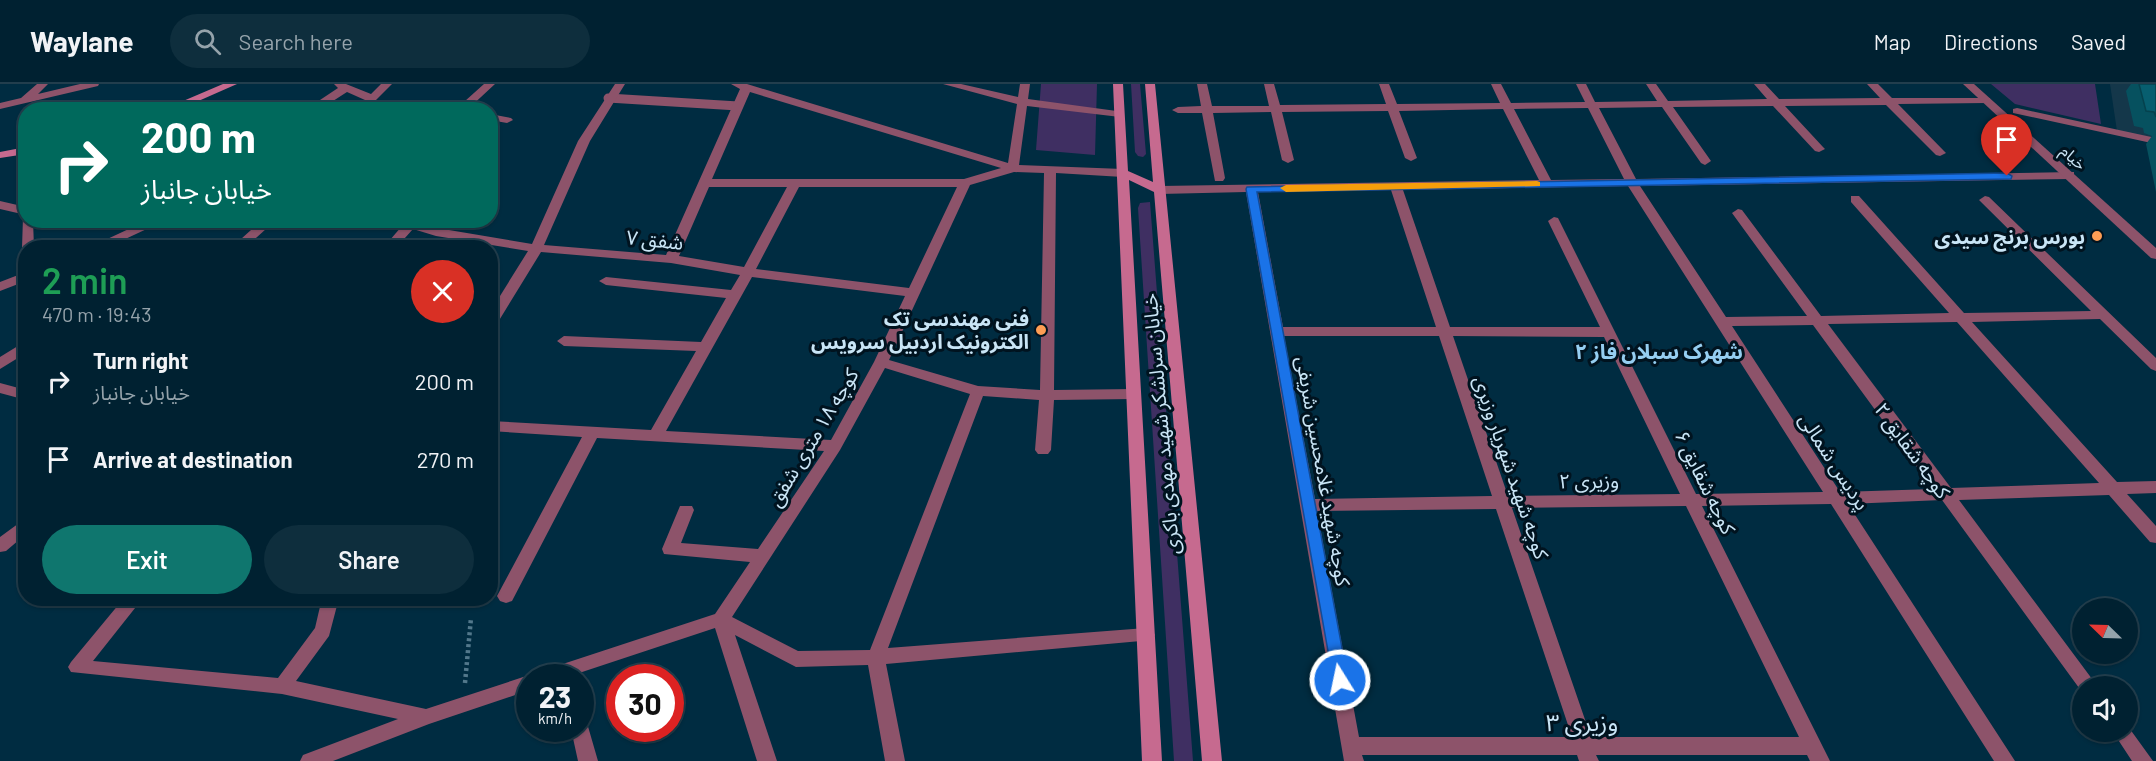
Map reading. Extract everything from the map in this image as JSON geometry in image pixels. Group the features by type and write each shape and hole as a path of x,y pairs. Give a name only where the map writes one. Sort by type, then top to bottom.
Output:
{"main road":[{"path":"187,102 232,84"},
{"name":"خیابان سرلشکر شهید مهدی باکری","path":"1118,84 1152,761"},
{"name":"خیابان سرلشکر شهید مهدی باکری","path":"1150,84 1212,761"},
{"path":"0,155 18,152"},
{"path":"1123,173 1160,190"}],"street":[{"path":"22,102 44,84"},
{"path":"22,102 94,84"},
{"path":"369,102 387,84"},
{"path":"469,102 490,84"},
{"path":"498,311 537,247 588,133 608,98 620,84"},
{"path":"948,84 1023,102 1120,114"},
{"path":"1012,168 1025,84"},
{"path":"1202,84 1219,178"},
{"path":"1269,84 1277,108 1288,160"},
{"path":"1384,84 1411,158"},
{"path":"1496,84 1547,184"},
{"name":"پردیس شمالی","path":"1581,84 1632,183 1833,498 2005,761"},
{"path":"1651,84 1705,161"},
{"path":"1759,84 1819,148"},
{"path":"1872,84 1940,153"},
{"name":"خیام","path":"1968,84 2156,255"},
{"path":"320,102 341,86 373,99"},
{"path":"671,259 738,106 741,86 1012,168 1123,173"},
{"path":"1178,110 1986,100"},
{"path":"0,106 18,103"},
{"path":"2017,111 2156,141"},
{"path":"498,118 507,120"},
{"path":"703,183 965,183 1012,168"},
{"path":"1043,450 1047,395 1050,171"},
{"path":"1160,190 2070,176"},
{"name":"کوچه ۱۸ متری شفق","path":"722,619 835,446 882,362 965,183"},
{"path":"655,436 748,272 794,184"},
{"name":"کوچه شهید شهریار وزیری","path":"1396,186 1586,754"},
{"name":"کوچه شهید غلامحسین شریفی","path":"1251,189 1353,753"},
{"path":"1854,199 2156,537"},
{"path":"1985,200 2156,366"},
{"path":"0,205 18,214"},
{"name":"کوچه شقایق ۲","path":"1738,213 2081,676"},
{"name":"کوچه شقایق ۶","path":"1554,221 1816,754"},
{"path":"113,240 141,228"},
{"path":"246,240 261,228"},
{"path":"396,240 407,228"},
{"name":"شفق ۷","path":"422,228 489,240"},
{"name":"شفق ۷","path":"498,241 671,259 748,272 913,293"},
{"path":"0,287 18,279"},
{"path":"606,281 735,295"},
{"path":"1722,322 2105,315"},
{"path":"1277,331 1609,332"},
{"path":"564,341 704,347"},
{"path":"0,364 18,352"},
{"path":"882,362 978,391 1047,395 1134,394"},
{"path":"0,388 18,393"},
{"path":"895,761 876,657 978,391"},
{"path":"498,426 835,446"},
{"path":"506,596 592,432"},
{"name":"وزیری ۲","path":"1308,505 1833,498 2156,487"},
{"path":"686,510 670,549 763,556"},
{"path":"0,546 18,531"},
{"path":"128,606 77,667 282,686 426,717"},
{"path":"282,686 323,631 329,606"},
{"path":"722,619 767,761"},
{"path":"594,664 722,619 796,658 876,657 1146,635"},
{"path":"310,761 426,717 516,687"},
{"path":"583,742 588,761"},
{"path":"2129,742 2143,761"},
{"name":"وزیری ۳","path":"1353,753 1816,754"}],"lane":[{"path":"608,98 738,106"}],"path":[{"path":"464,705 471,618"}],"shaded area":[{"path":"1041,84 1097,84 1095,155 1036,150"},
{"path":"1131,84 1140,84 1146,154 1143,157 1138,156 1135,152"},
{"path":"1991,84 2095,84 2101,124 2015,104"},
{"path":"2110,84 2156,84 2156,139 2117,131"},
{"path":"1150,202 1193,761 1174,761 1138,208 1140,203"}],"building":[{"path":"2139,84 2156,84 2156,117 2154,112 2146,111"}],"slow traffic":[{"path":"1286,188 1537,184"}],"place":[{"name":"بورس برنج سیدی","path":"2097,236"},
{"name":"فنی مهندسی تک الکترونیک اردبیل سرویس","path":"1041,330"}],"district":[{"name":"شهرک سبلان فاز ۲","path":"1659,350"}],"route":[{"path":"1340,680 1251,189 2007,176"}]}
